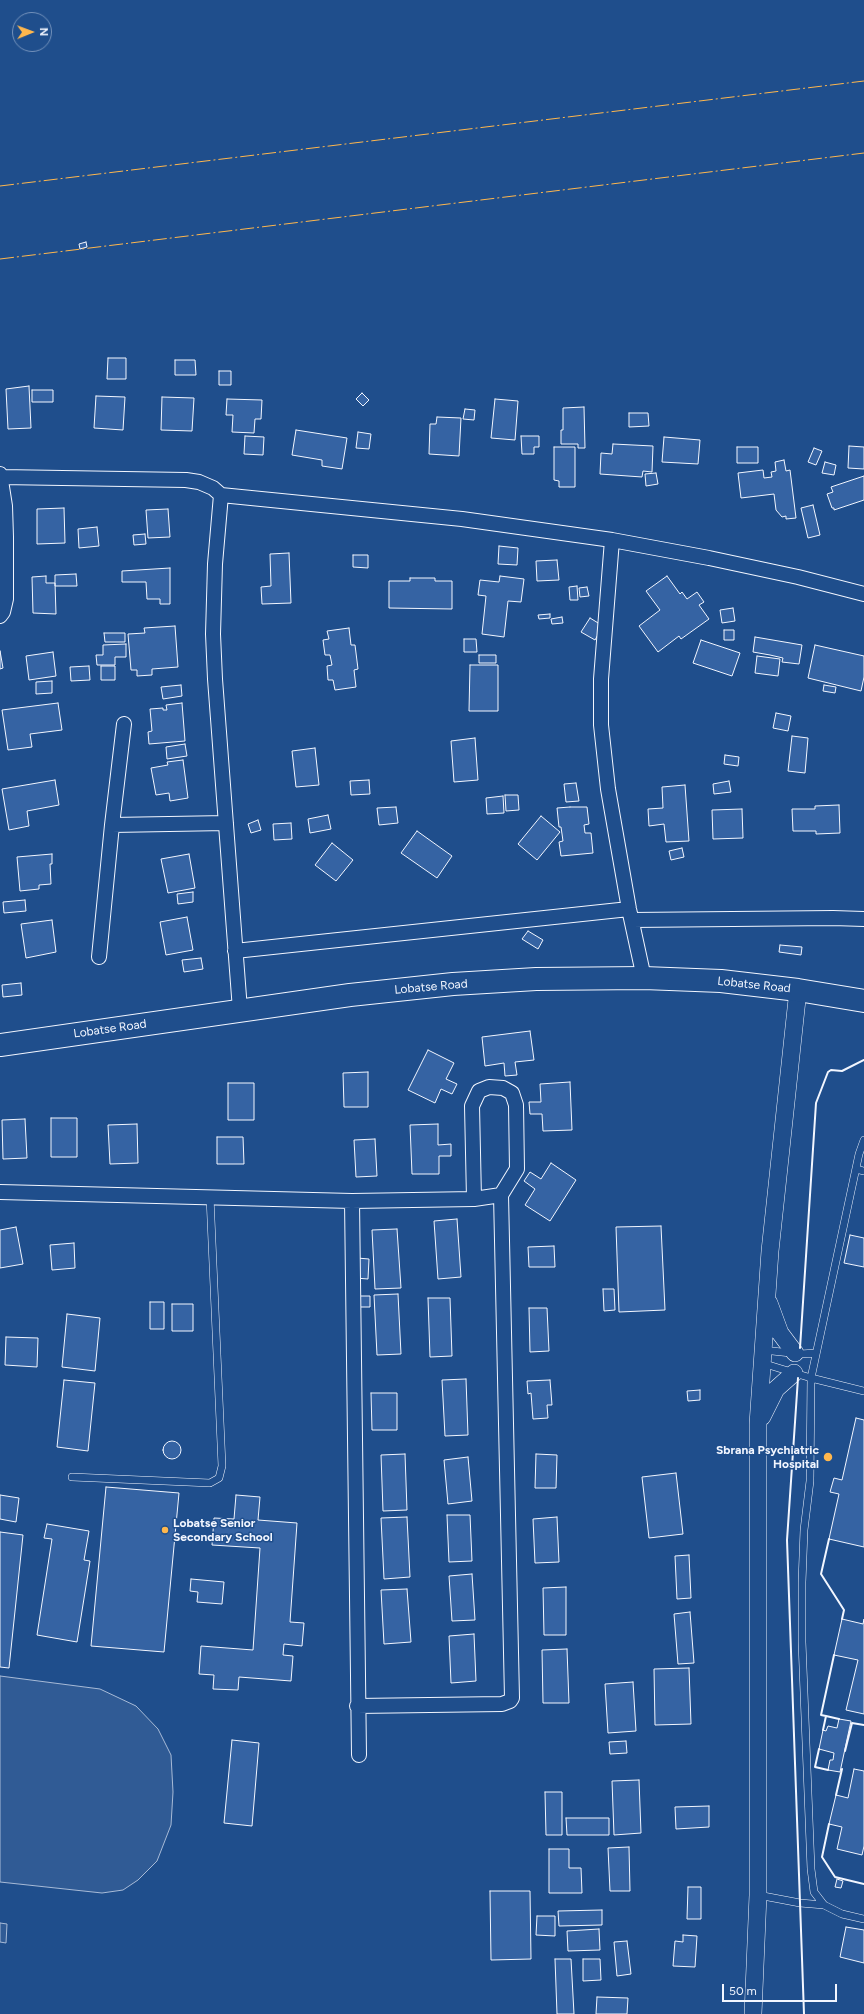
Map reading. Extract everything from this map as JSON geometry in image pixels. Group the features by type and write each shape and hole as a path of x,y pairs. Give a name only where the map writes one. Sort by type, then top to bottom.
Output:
{"highway":[{"name":"Lobatse Road","path":"0,1045 350,995 453,984 536,979 644,978 721,981 798,990 864,1001"}],"street":[{"path":"0,616 3,612 6,590 6,506 0,476 186,480 199,482 213,488 222,495 462,519 612,540 709,558 798,577 864,594"},
{"path":"222,495 215,564 214,634 217,715 240,1010"},
{"path":"612,540 601,679 601,725 608,788 630,914 644,978"},
{"path":"99,957 124,724"},
{"path":"112,825 226,824"},
{"path":"235,951 630,914 864,919"},
{"path":"753,2014 758,1896 758,1424 766,1296 798,990"},
{"path":"358,1706 502,1704 510,1702 512,1698 501,1195 517,1169 516,1105 512,1093 503,1088 489,1087 479,1091 475,1096 472,1106 474,1199"},
{"path":"0,1192 210,1196 352,1201 474,1199 501,1195"},
{"path":"352,1201 359,1755"},
{"path":"766,1296 780,1333 795,1353"},
{"path":"758,1424 776,1389 794,1373"}],"lane":[{"path":"824,1905 814,1892 810,1869 802,1650 804,1530 810,1481 811,1378 856,1169 864,1140"},
{"path":"856,1169 864,1171"},
{"path":"72,1477 210,1483 218,1478 222,1466 210,1196"},
{"path":"762,1356 816,1353"},
{"path":"762,1356 794,1373 864,1391"},
{"path":"758,1896 800,1903 824,1905 842,1914 864,1919"}],"shaded area":[{"path":"0,1676 100,1689 136,1706 158,1729 171,1755 173,1792 171,1825 157,1861 138,1880 123,1890 102,1893 0,1882"},
{"path":"0,1923 7,1924 6,1943 0,1942"}],"building":[{"path":"86,242 87,247 80,249 79,244"},
{"path":"108,358 126,358 126,379 107,379"},
{"path":"175,360 195,360 196,375 175,375"},
{"path":"219,371 231,371 231,385 219,385"},
{"path":"29,386 31,428 8,429 6,389"},
{"path":"32,390 53,390 53,402 32,402"},
{"path":"362,393 369,400 363,406 356,399"},
{"path":"96,396 125,397 123,430 94,428"},
{"path":"162,397 194,398 192,431 161,430"},
{"path":"227,399 262,400 261,419 255,419 254,433 232,432 233,415 226,415"},
{"path":"495,399 518,401 515,440 491,438"},
{"path":"584,407 585,448 578,448 578,444 561,444 561,430 563,430 563,408"},
{"path":"465,409 475,410 474,420 463,419"},
{"path":"629,413 648,413 649,426 629,427"},
{"path":"437,417 461,418 459,456 429,454 430,424 436,424"},
{"path":"296,430 347,438 342,469 322,466 322,460 292,455"},
{"path":"358,432 371,434 369,449 356,448"},
{"path":"245,436 264,437 263,455 244,454"},
{"path":"521,436 539,436 539,447 534,447 534,454 522,454"},
{"path":"664,437 700,440 698,464 662,462"},
{"path":"613,444 653,446 652,472 643,471 642,477 600,474 601,453 612,454"},
{"path":"849,446 864,447 864,469 848,468"},
{"path":"554,447 575,447 575,487 559,487 559,481 554,480"},
{"path":"737,447 758,447 758,463 737,463"},
{"path":"814,448 822,451 816,465 808,462"},
{"path":"784,460 786,471 790,470 796,518 786,519 786,516 782,517 776,510 774,494 741,498 738,473 763,470 764,478 772,477 771,472 776,471 775,462"},
{"path":"825,462 836,465 834,475 822,473"},
{"path":"656,473 658,484 646,486 645,474"},
{"path":"864,476 864,500 834,510 827,494 833,492 831,487"},
{"path":"813,505 820,535 808,538 801,508"},
{"path":"64,508 65,543 37,544 37,509"},
{"path":"168,509 170,537 148,538 146,510"},
{"path":"97,527 99,546 79,548 78,529"},
{"path":"145,534 146,544 134,545 133,535"},
{"path":"499,546 518,548 517,565 498,564"},
{"path":"289,553 291,603 262,604 261,587 271,586 270,554"},
{"path":"353,555 368,555 368,568 353,567"},
{"path":"557,560 559,580 537,581 536,561"},
{"path":"170,568 170,604 160,604 160,599 147,599 146,582 122,582 122,571"},
{"path":"76,574 77,586 55,586 55,575"},
{"path":"46,576 46,583 55,583 56,614 33,613 32,577"},
{"path":"500,576 524,579 521,602 508,601 504,637 482,634 486,596 478,595 480,580 499,582"},
{"path":"667,576 680,594 682,592 687,599 697,592 704,602 699,605 709,619 681,639 679,636 658,652 639,626 660,610 646,591"},
{"path":"410,578 435,578 435,581 452,581 452,609 389,608 389,581 410,581"},
{"path":"577,586 578,600 570,600 569,587"},
{"path":"587,587 589,596 580,597 579,588"},
{"path":"733,608 735,621 722,623 720,610"},
{"path":"550,614 550,618 539,619 538,615"},
{"path":"562,617 563,623 552,624 551,619"},
{"path":"590,618 603,626 595,640 581,632"},
{"path":"175,626 178,667 152,669 152,675 137,676 137,670 131,670 128,634 145,633 144,628"},
{"path":"349,628 351,645 355,645 358,669 354,670 356,687 335,690 333,680 328,680 327,666 332,665 330,655 325,655 323,640 329,639 327,631"},
{"path":"724,630 734,630 734,640 724,640"},
{"path":"104,633 125,633 125,642 105,642"},
{"path":"755,637 802,645 799,664 782,662 783,658 753,652"},
{"path":"464,639 476,639 477,652 464,652"},
{"path":"701,640 740,653 732,676 693,663"},
{"path":"126,644 126,657 115,657 115,665 97,665 96,655 103,655 103,645"},
{"path":"815,645 864,656 864,677 861,691 808,678"},
{"path":"0,651 3,668 0,669"},
{"path":"53,652 56,676 29,680 26,656"},
{"path":"479,655 496,655 496,663 479,663"},
{"path":"757,656 780,659 778,676 755,673"},
{"path":"470,665 498,665 498,711 469,711"},
{"path":"89,666 90,680 71,681 70,667"},
{"path":"101,666 115,666 115,680 101,680"},
{"path":"52,681 52,693 36,694 36,682"},
{"path":"181,685 182,696 163,699 161,687"},
{"path":"824,685 836,687 835,693 823,691"},
{"path":"58,703 62,730 30,734 32,747 8,750 2,710"},
{"path":"182,703 185,741 149,744 148,732 152,731 150,709 163,708 163,710 167,710 166,705"},
{"path":"776,713 791,716 788,731 773,728"},
{"path":"792,736 808,738 805,773 788,771"},
{"path":"475,738 478,780 454,782 451,741"},
{"path":"185,744 187,756 167,759 166,747"},
{"path":"315,748 319,785 296,787 292,751"},
{"path":"725,755 739,757 738,766 724,764"},
{"path":"183,760 188,798 170,801 169,793 156,795 151,768 168,765 167,762"},
{"path":"55,780 59,805 27,811 29,826 9,830 2,789"},
{"path":"369,780 370,794 351,795 350,781"},
{"path":"729,781 731,792 714,794 713,784"},
{"path":"576,783 579,801 566,802 564,784"},
{"path":"685,785 689,841 666,842 664,824 649,826 648,809 663,808 662,787"},
{"path":"505,795 518,795 519,810 506,811"},
{"path":"503,796 504,813 487,814 486,798"},
{"path":"839,805 840,833 816,834 816,831 793,831 792,809 815,809 815,806"},
{"path":"396,807 398,823 379,825 377,808"},
{"path":"587,807 589,824 584,825 585,833 591,833 593,853 561,856 559,842 563,841 561,827 559,827 557,808"},
{"path":"742,809 743,838 713,839 712,810"},
{"path":"328,815 331,829 310,833 308,819"},
{"path":"541,816 560,832 537,860 518,844"},
{"path":"258,820 261,830 251,833 248,824"},
{"path":"291,823 292,839 274,840 273,824"},
{"path":"417,831 452,856 437,878 401,853"},
{"path":"332,843 353,860 336,881 315,865"},
{"path":"682,848 684,857 671,860 669,851"},
{"path":"52,854 52,864 50,864 51,884 39,885 39,889 20,891 17,857"},
{"path":"189,854 195,888 168,893 161,859"},
{"path":"193,892 193,902 178,904 177,894"},
{"path":"25,900 26,911 4,913 3,902"},
{"path":"187,917 193,950 166,955 160,922"},
{"path":"52,920 56,952 26,958 21,924"},
{"path":"528,931 543,940 538,949 522,939"},
{"path":"780,945 802,947 801,955 779,952"},
{"path":"201,958 203,969 184,972 182,960"},
{"path":"21,983 22,995 3,997 2,985"},
{"path":"530,1031 534,1060 515,1062 517,1075 505,1076 504,1063 485,1066 482,1037"},
{"path":"428,1050 454,1063 446,1079 457,1084 452,1094 441,1089 435,1103 408,1090"},
{"path":"368,1072 368,1107 344,1107 343,1073"},
{"path":"570,1082 572,1130 543,1131 542,1114 530,1114 529,1102 541,1102 540,1084"},
{"path":"228,1083 254,1083 254,1120 228,1120"},
{"path":"51,1118 77,1118 77,1157 51,1157"},
{"path":"25,1119 27,1158 3,1159 2,1120"},
{"path":"137,1124 138,1163 110,1164 108,1125"},
{"path":"438,1124 438,1145 451,1144 451,1156 439,1156 439,1174 412,1174 410,1125"},
{"path":"217,1137 243,1137 244,1164 217,1164"},
{"path":"375,1139 377,1176 356,1177 354,1140"},
{"path":"551,1163 576,1180 550,1221 525,1205 535,1189 524,1181 530,1172 541,1179"},
{"path":"457,1219 461,1277 438,1279 434,1221"},
{"path":"661,1226 665,1310 619,1312 616,1227"},
{"path":"16,1227 23,1264 0,1268 0,1230"},
{"path":"397,1229 401,1288 375,1289 372,1230"},
{"path":"850,1235 864,1238 864,1267 844,1263"},
{"path":"74,1243 75,1268 52,1270 50,1245"},
{"path":"554,1246 555,1267 529,1267 528,1247"},
{"path":"357,1258 369,1259 368,1279 355,1278"},
{"path":"603,1289 614,1289 615,1310 604,1311"},
{"path":"398,1294 401,1354 377,1355 374,1295"},
{"path":"357,1296 370,1296 370,1307 357,1307"},
{"path":"428,1298 450,1298 452,1356 430,1357"},
{"path":"150,1302 164,1302 164,1329 150,1329"},
{"path":"172,1304 193,1304 193,1331 172,1331"},
{"path":"529,1308 547,1308 549,1351 530,1352"},
{"path":"67,1314 100,1318 95,1371 62,1367"},
{"path":"6,1337 38,1338 37,1367 5,1365"},
{"path":"466,1379 468,1435 445,1436 442,1380"},
{"path":"64,1380 95,1383 88,1451 57,1447"},
{"path":"550,1380 552,1405 547,1405 548,1418 533,1419 531,1393 528,1394 527,1381"},
{"path":"700,1390 700,1400 688,1401 687,1391"},
{"path":"371,1393 397,1393 397,1430 372,1430"},
{"path":"856,1418 864,1420 864,1547 829,1539 839,1494 830,1492 834,1478 842,1480"},
{"path":"172,1441 178,1444 181,1450 178,1456 172,1459 166,1456 163,1450 166,1444"},
{"path":"405,1454 407,1510 383,1511 381,1455"},
{"path":"536,1454 557,1455 556,1488 535,1488"},
{"path":"468,1457 472,1501 448,1504 444,1460"},
{"path":"676,1473 683,1534 649,1538 642,1477"},
{"path":"106,1487 179,1493 164,1652 91,1646"},
{"path":"0,1495 19,1498 16,1522 0,1519"},
{"path":"236,1495 260,1497 258,1520 297,1523 290,1622 304,1623 302,1646 284,1644 283,1655 293,1656 291,1681 239,1677 238,1690 213,1689 214,1675 199,1674 201,1646 253,1650 260,1548 212,1545 214,1518 234,1519"},
{"path":"447,1515 470,1515 472,1561 449,1562"},
{"path":"407,1517 410,1577 384,1579 381,1518"},
{"path":"557,1517 559,1562 535,1563 533,1519"},
{"path":"47,1524 89,1531 84,1560 90,1561 77,1642 37,1635 52,1539 44,1538"},
{"path":"0,1532 23,1535 9,1668 0,1667"},
{"path":"689,1555 691,1598 677,1599 675,1556"},
{"path":"472,1574 475,1620 452,1621 449,1576"},
{"path":"191,1579 224,1582 222,1604 197,1602 198,1592 190,1591"},
{"path":"566,1587 566,1635 544,1635 543,1588"},
{"path":"407,1589 411,1642 384,1644 381,1590"},
{"path":"690,1612 694,1663 678,1664 674,1614"},
{"path":"842,1619 863,1624 864,1619 864,1714 846,1710 858,1660 834,1655"},
{"path":"474,1634 476,1681 451,1683 449,1636"},
{"path":"567,1649 569,1703 543,1703 542,1650"},
{"path":"689,1668 691,1724 655,1725 654,1669"},
{"path":"633,1682 636,1731 608,1733 605,1684"},
{"path":"839,1719 851,1721 840,1772 828,1770 830,1760 833,1760 834,1753 819,1749 823,1730 826,1731 828,1726 837,1728"},
{"path":"232,1740 259,1743 252,1826 224,1823"},
{"path":"626,1741 627,1753 610,1754 609,1742"},
{"path":"854,1769 864,1771 864,1846 862,1855 837,1849 842,1827 829,1824 836,1795 848,1798"},
{"path":"639,1780 641,1833 614,1835 612,1781"},
{"path":"545,1792 562,1792 562,1835 546,1835"},
{"path":"709,1806 709,1827 676,1829 675,1807"},
{"path":"566,1818 609,1818 609,1835 567,1835"},
{"path":"629,1847 630,1891 610,1891 608,1848"},
{"path":"549,1849 569,1849 569,1868 581,1868 582,1893 549,1893"},
{"path":"837,1879 843,1881 841,1888 835,1887"},
{"path":"688,1887 701,1887 701,1919 687,1919"},
{"path":"490,1891 530,1891 531,1959 491,1960"},
{"path":"602,1910 602,1925 559,1926 558,1911"},
{"path":"537,1916 555,1916 555,1936 536,1935"},
{"path":"846,1927 864,1930 864,1963 840,1957"},
{"path":"599,1929 600,1950 568,1951 567,1931"},
{"path":"683,1935 697,1936 695,1967 673,1966 675,1941 683,1942"},
{"path":"627,1941 631,1974 617,1976 614,1942"},
{"path":"555,1959 571,1959 574,2014 557,2014"},
{"path":"583,1959 600,1959 601,1980 583,1981"},
{"path":"597,1997 628,1998 627,2014 596,2014"}],"wall":[{"path":"800,1348 816,1103 828,1072 831,1070 842,1071 864,1060"},
{"path":"798,1378 787,1540 804,2014"},
{"path":"829,1539 821,1574 844,1610 842,1619"},
{"path":"826,1716 821,1715 834,1655"},
{"path":"823,1730 826,1716 839,1719"},
{"path":"845,1751 852,1723 864,1725"},
{"path":"819,1749 815,1767 828,1770"},
{"path":"836,1795 842,1769"},
{"path":"829,1824 822,1857 835,1877 864,1884"}],"power":[{"path":"0,186 864,81"},
{"path":"0,259 864,153"}],"place":[{"name":"Sbrana Psychiatric Hospital","path":"828,1457"},
{"name":"Lobatse Senior Secondary School","path":"165,1530"}]}
